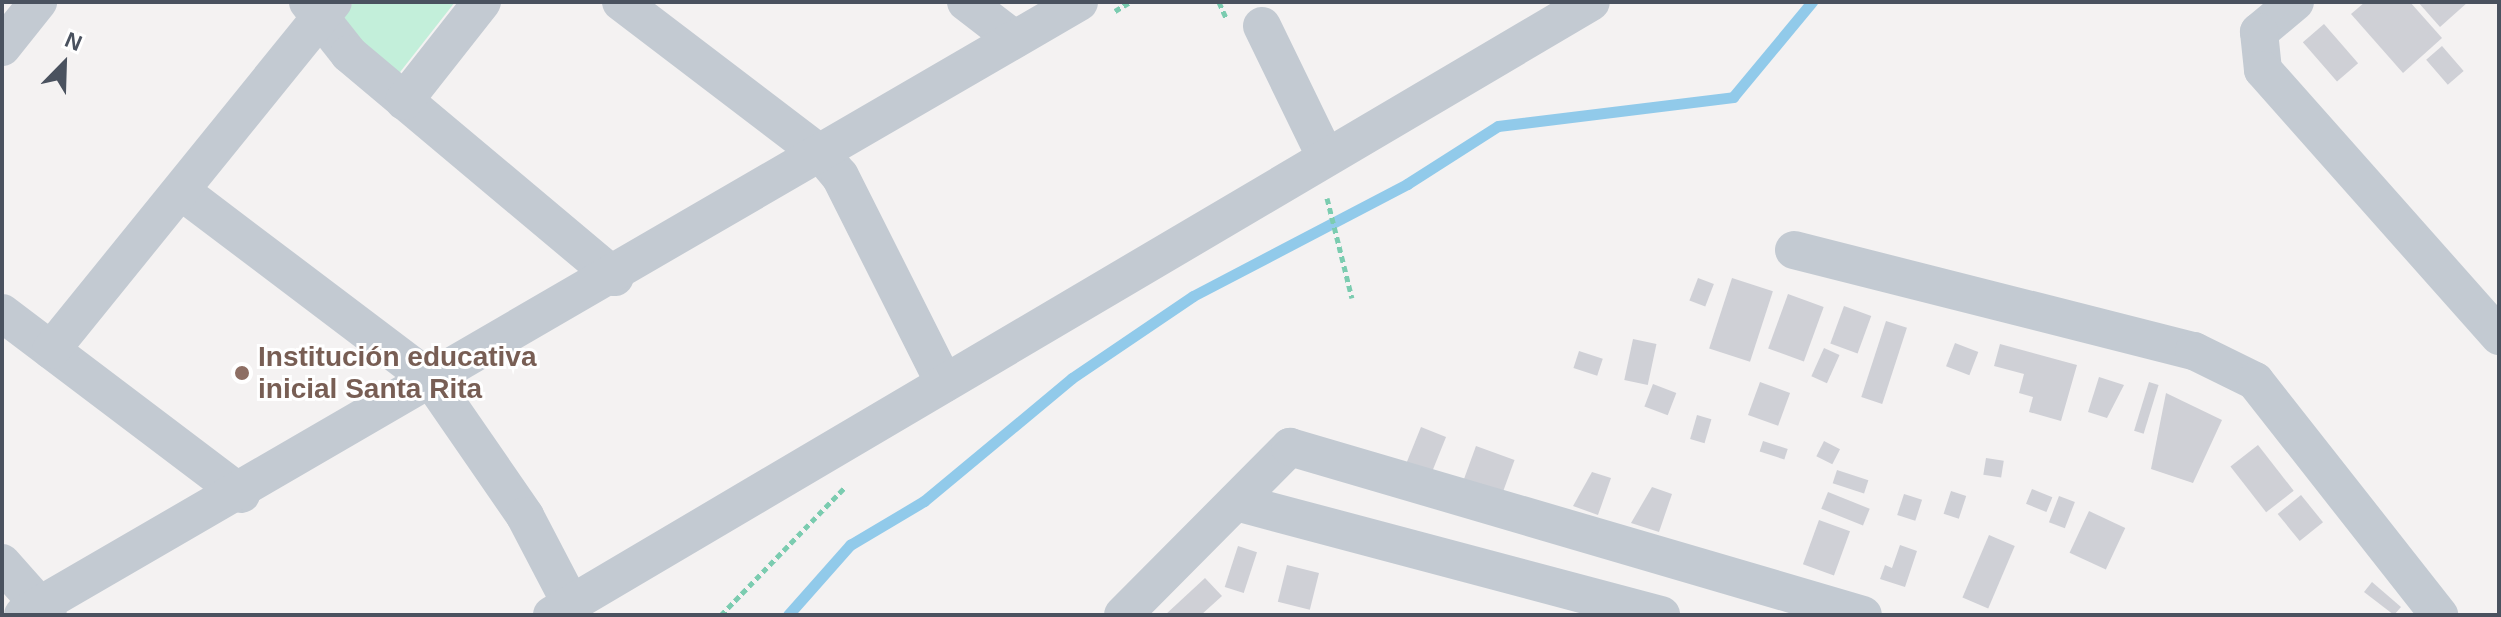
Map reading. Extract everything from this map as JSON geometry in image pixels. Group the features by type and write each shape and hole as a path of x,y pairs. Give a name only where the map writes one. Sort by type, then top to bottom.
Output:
{"street":[{"path":"2,47 38,2"},
{"path":"404,101 482,2"},
{"path":"621,2 823,156 840,176 944,383"},
{"path":"966,2 1014,39"},
{"path":"181,191 432,381 525,516 562,610 1325,156 1591,2"},
{"path":"2295,2 2259,32 2263,70 2499,336"},
{"path":"51,350 181,191 320,7 404,101 615,277"},
{"path":"2,563 37,612 823,156 1014,39 1091,10"},
{"path":"1262,26 1325,156"},
{"path":"1794,250 2194,351 2255,381 2439,615"},
{"path":"2,313 241,494"},
{"path":"1123,615 1290,447 1863,615"},
{"path":"1236,502 1661,615"}],"path":[{"path":"1091,10 1130,2"},
{"path":"1328,204 1352,298"},
{"path":"721,615 856,479"}],"green space":[{"path":"354,2 455,2 397,76 362,46 342,14"}],"building":[{"path":"2365,2 2410,2 2442,38 2403,73 2351,14"},
{"path":"2418,2 2468,2 2440,27"},
{"path":"2324,24 2358,63 2337,82 2303,42"},
{"path":"2442,46 2464,71 2448,85 2426,60"},
{"path":"1698,278 1714,284 1705,306 1689,300"},
{"path":"1732,278 1773,291 1750,362 1709,348"},
{"path":"1788,294 1824,307 1804,361 1768,349"},
{"path":"1844,306 1871,316 1858,354 1830,344"},
{"path":"1886,321 1907,328 1882,404 1861,397"},
{"path":"1633,339 1656,344 1648,385 1624,380"},
{"path":"1955,343 1978,352 1969,375 1946,366"},
{"path":"2000,344 2077,365 2061,421 2029,412 2033,397 2019,393 2024,374 1994,366"},
{"path":"1824,348 1840,355 1827,383 1811,376"},
{"path":"1579,351 1603,359 1597,376 1573,368"},
{"path":"2099,377 2124,385 2107,418 2088,412"},
{"path":"1760,382 1790,393 1778,426 1748,415"},
{"path":"2149,382 2159,385 2144,434 2134,431"},
{"path":"1653,384 1676,393 1668,415 1644,406"},
{"path":"2166,393 2222,420 2193,483 2151,469"},
{"path":"1697,415 1711,419 1705,443 1690,439"},
{"path":"1421,427 1446,437 1431,475 1406,465"},
{"path":"1763,441 1788,449 1784,459 1760,451"},
{"path":"1824,441 1840,449 1832,464 1816,456"},
{"path":"2258,445 2294,491 2266,512 2230,467"},
{"path":"1476,446 1515,460 1502,496 1463,482"},
{"path":"1986,458 2004,461 2001,478 1983,475"},
{"path":"1837,470 1868,480 1864,494 1833,483"},
{"path":"1592,472 1611,478 1598,515 1573,506"},
{"path":"1652,487 1672,494 1659,532 1631,523"},
{"path":"2032,489 2052,497 2046,512 2026,504"},
{"path":"1951,491 1966,496 1959,519 1944,514"},
{"path":"1828,492 1870,509 1863,526 1821,509"},
{"path":"1904,494 1922,500 1915,521 1897,515"},
{"path":"2301,495 2323,522 2300,541 2278,514"},
{"path":"2059,496 2075,502 2065,528 2049,522"},
{"path":"2089,511 2125,528 2106,570 2070,553"},
{"path":"1819,520 1850,531 1834,575 1803,564"},
{"path":"1989,535 2015,546 1988,609 1962,598"},
{"path":"1900,545 1917,551 1905,587 1880,579 1885,565 1892,568"},
{"path":"1238,546 1257,552 1244,593 1225,587"},
{"path":"1287,565 1319,573 1310,610 1278,602"},
{"path":"1205,578 1222,596 1201,615 1165,615"},
{"path":"2372,582 2401,607 2394,615 2364,592"}],"waterway":[{"path":"788,615 850,545 924,501 1072,378 1193,296 1407,184 1498,126 1733,97 1812,2"}],"place":[{"name":"Institución educativa inicial Santa Rita","path":"242,373"}]}
